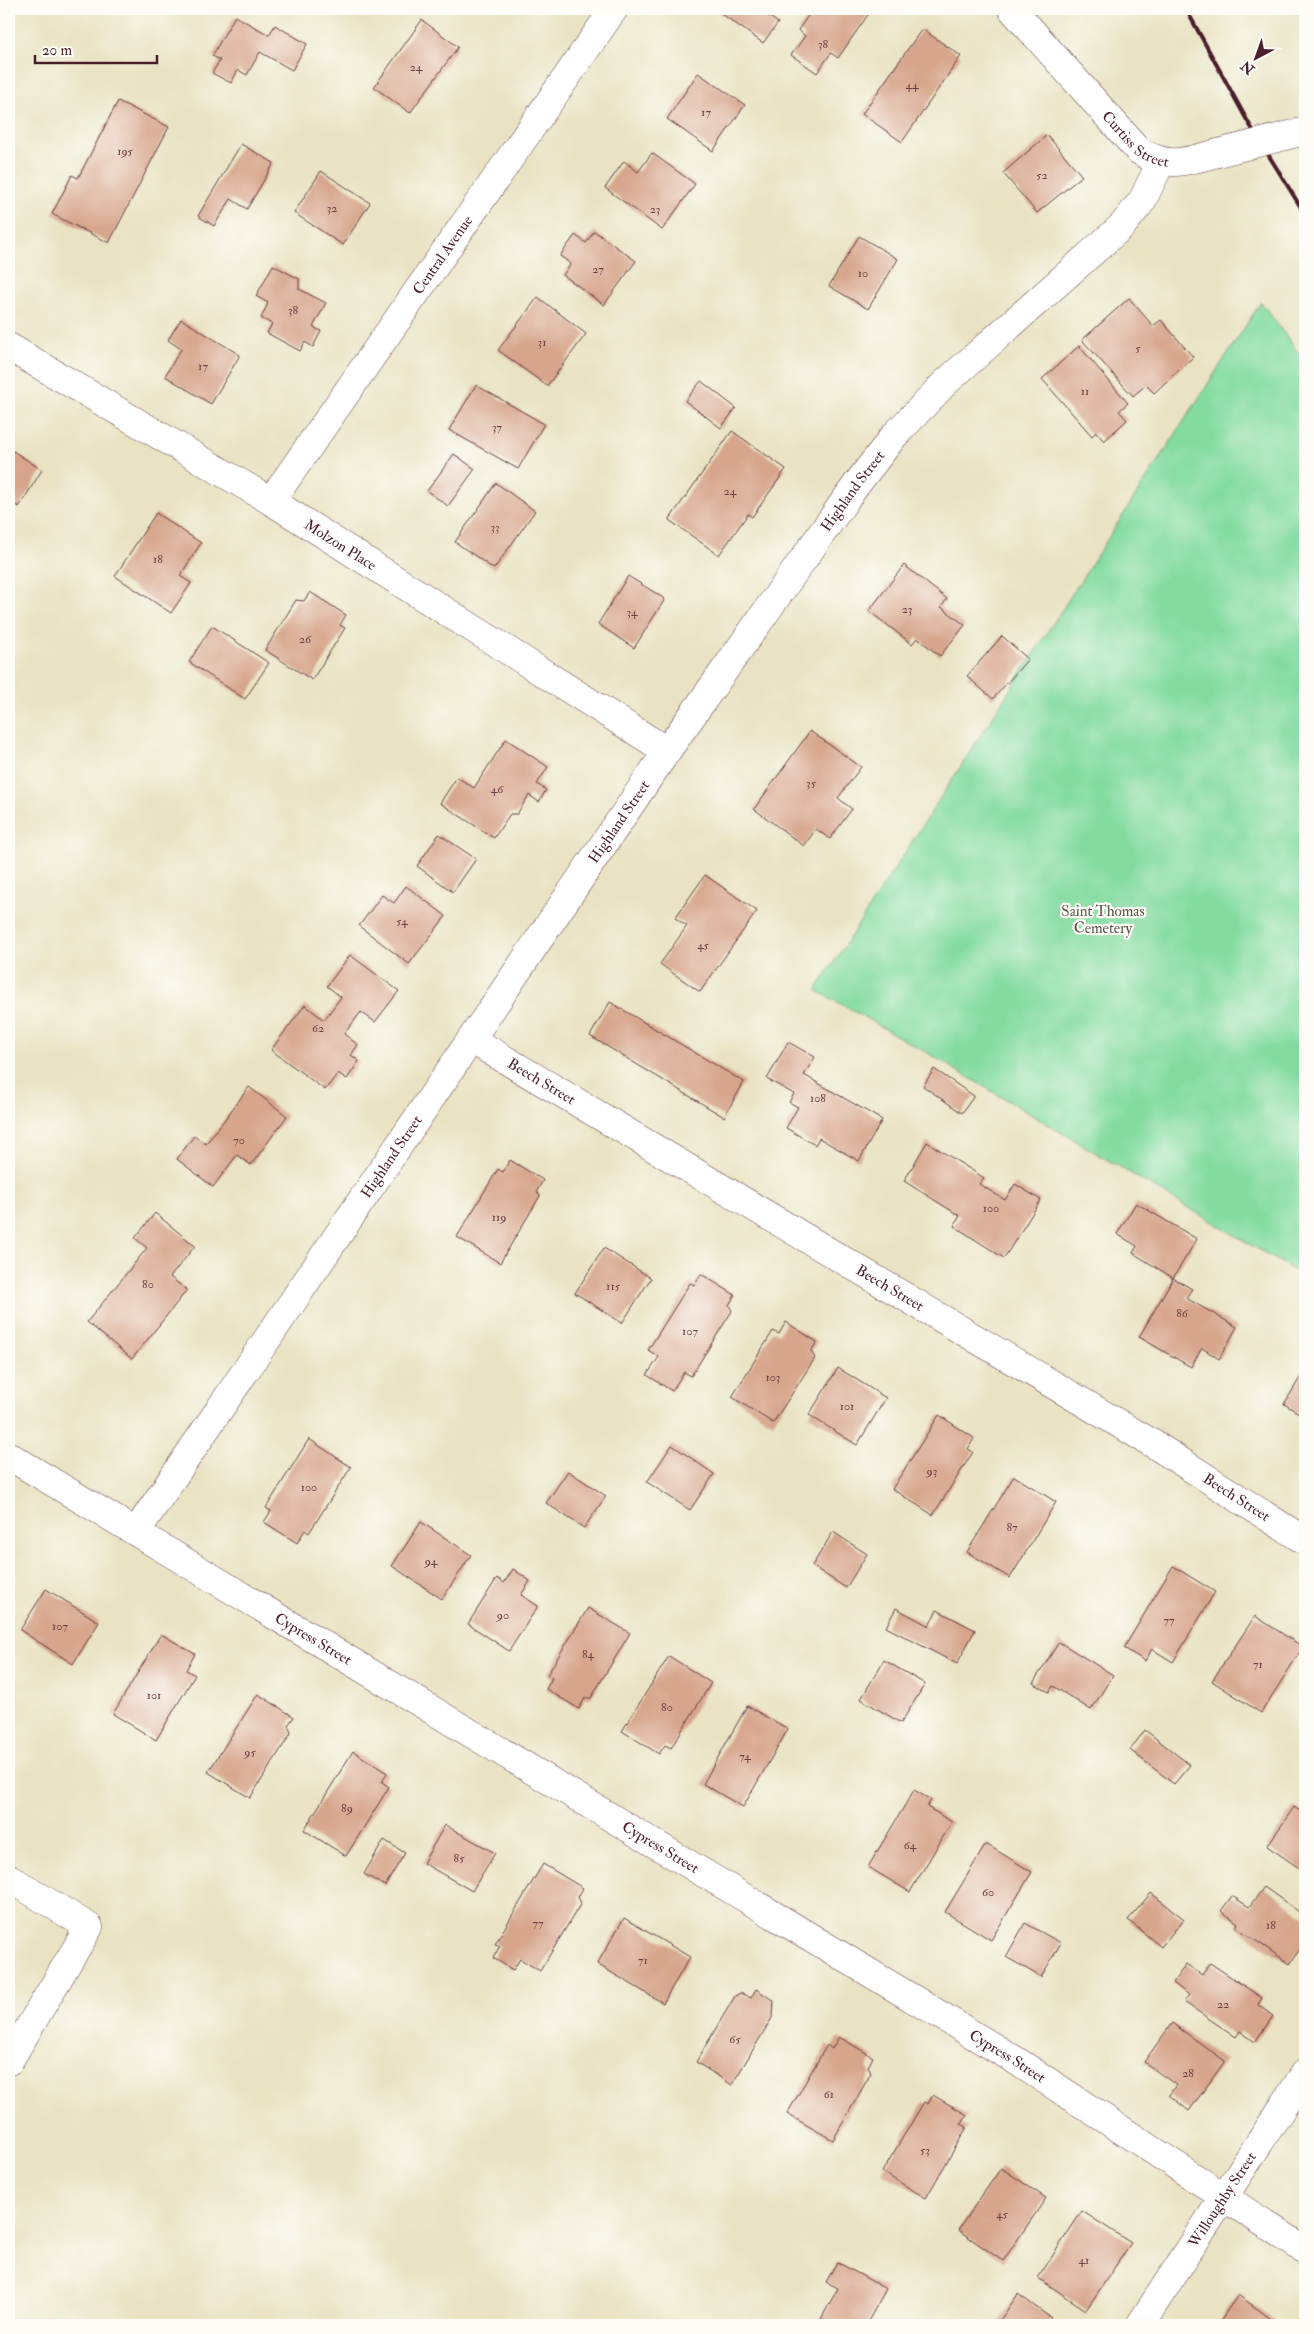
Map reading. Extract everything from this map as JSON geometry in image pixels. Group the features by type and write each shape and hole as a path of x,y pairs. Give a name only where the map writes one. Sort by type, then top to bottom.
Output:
{"street":[{"name":"Central Avenue","path":"271,501 614,9"},
{"name":"Curtiss Street","path":"1012,9 1129,142 1146,156 1161,162 1182,162 1305,131"},
{"name":"Highland Street","path":"136,1532 472,1040 666,751 856,485 894,436 945,383 1122,226 1142,201 1161,162"},
{"name":"Molzon Place","path":"9,347 271,501 666,751"},
{"name":"Beech Street","path":"472,1040 1147,1440 1305,1541"},
{"name":"Cypress Street","path":"9,1456 1015,2060 1305,2250"},
{"path":"9,1878 89,1926 12,2047"},
{"name":"Willoughby Street","path":"1140,2325 1305,2073"}],"green space":[{"name":"Saint Thomas Cemetery","path":"1261,302 1305,362 1305,1277 924,1051 816,990"}],"building":[{"path":"721,9 769,9 766,14 778,23 763,43 719,12"},
{"path":"813,9 872,9 838,58 831,53 817,73 791,55 805,36 798,30"},
{"path":"235,16 269,35 275,25 307,44 292,70 260,52 247,75 238,70 231,83 212,73 220,60 212,56"},
{"path":"422,20 458,47 410,113 374,87"},
{"path":"922,29 961,56 902,142 862,114"},
{"path":"698,73 745,105 713,151 667,119"},
{"path":"118,101 169,127 109,243 52,214 72,175 78,178"},
{"path":"1047,135 1082,176 1037,213 1003,173"},
{"path":"241,144 274,163 247,209 231,199 214,226 198,216"},
{"path":"652,153 695,184 662,230 605,188 624,161 638,172"},
{"path":"321,171 370,203 343,245 294,213"},
{"path":"594,231 636,261 604,305 563,275 571,264 560,256 575,235 586,243"},
{"path":"859,236 898,259 868,309 829,286"},
{"path":"273,265 299,279 299,289 326,303 313,327 321,331 313,347 305,342 300,351 267,333 272,324 261,318 268,303 256,296"},
{"path":"538,297 586,334 547,386 498,350"},
{"path":"1129,298 1153,326 1161,320 1193,357 1154,393 1146,385 1133,396 1082,340"},
{"path":"181,319 240,355 211,404 165,376 181,349 168,340"},
{"path":"1079,346 1128,403 1119,411 1127,420 1104,441 1096,432 1092,436 1042,379"},
{"path":"701,381 736,408 721,428 685,401"},
{"path":"476,385 544,424 518,469 449,430"},
{"path":"732,431 786,469 752,517 748,514 719,555 669,520"},
{"path":"13,451 42,470 19,507 9,500 9,458"},
{"path":"454,454 475,469 448,506 427,491"},
{"path":"496,483 535,511 494,569 455,542"},
{"path":"156,513 201,543 180,576 191,583 171,613 115,576"},
{"path":"904,565 947,599 941,607 965,625 940,656 917,638 912,644 869,611"},
{"path":"628,576 665,599 634,648 598,624"},
{"path":"310,592 346,615 340,625 345,628 312,680 265,650 296,600 304,601"},
{"path":"212,626 269,663 245,699 189,662"},
{"path":"1002,636 1028,659 993,699 967,676"},
{"path":"810,731 861,767 838,798 852,809 830,839 816,829 804,846 754,809"},
{"path":"506,739 548,767 537,784 546,790 539,802 529,795 517,814 510,814 494,838 440,803 457,777 474,788"},
{"path":"439,834 476,859 453,892 417,866"},
{"path":"705,875 757,911 700,992 660,964 687,926 675,918"},
{"path":"406,886 446,916 409,964 359,926 382,895 394,903"},
{"path":"350,955 399,991 375,1022 361,1012 344,1034 358,1045 351,1055 359,1061 347,1079 338,1073 325,1090 271,1050 305,1005 324,1020 341,997 327,986"},
{"path":"610,1002 744,1082 724,1117 590,1036"},
{"path":"788,1042 815,1057 804,1075 882,1120 859,1161 819,1138 815,1145 786,1128 798,1107 789,1102 794,1094 767,1079"},
{"path":"934,1069 974,1096 962,1113 923,1086"},
{"path":"249,1087 287,1116 251,1165 237,1155 213,1187 177,1159 194,1136 206,1144"},
{"path":"927,1142 984,1178 979,1184 1005,1200 1015,1184 1041,1200 1004,1258 954,1226 960,1216 904,1181"},
{"path":"510,1160 543,1180 537,1191 540,1196 500,1263 457,1237 498,1169 503,1172"},
{"path":"1136,1203 1197,1239 1173,1278 1133,1253 1137,1246 1117,1234"},
{"path":"155,1213 195,1246 170,1277 187,1290 132,1359 87,1322 147,1248 135,1238"},
{"path":"604,1248 651,1278 622,1323 575,1293"},
{"path":"701,1274 735,1295 729,1305 732,1311 691,1376 684,1372 672,1391 647,1375 659,1357 648,1350 690,1283 694,1285"},
{"path":"1173,1278 1192,1289 1186,1298 1237,1327 1219,1359 1202,1348 1191,1367 1139,1337"},
{"path":"786,1322 817,1342 811,1351 815,1358 773,1423 732,1397 773,1331 779,1334"},
{"path":"838,1368 886,1398 857,1445 809,1415"},
{"path":"1305,1370 1305,1417 1284,1404"},
{"path":"939,1415 974,1438 968,1449 973,1452 933,1515 892,1489"},
{"path":"309,1439 351,1467 309,1533 305,1530 297,1543 264,1522 271,1511 266,1508"},
{"path":"672,1445 714,1474 690,1510 647,1482"},
{"path":"568,1471 606,1496 584,1528 546,1503"},
{"path":"1014,1476 1056,1502 1010,1578 967,1552"},
{"path":"421,1522 471,1555 442,1599 392,1566"},
{"path":"833,1532 867,1554 846,1588 812,1566"},
{"path":"1173,1566 1215,1592 1173,1662 1152,1649 1145,1661 1124,1648"},
{"path":"513,1569 530,1581 521,1595 538,1606 509,1651 468,1624 497,1578 504,1583"},
{"path":"46,1589 99,1622 73,1664 20,1630"},
{"path":"588,1608 630,1633 591,1698 585,1698 579,1709 546,1689 552,1678 547,1675"},
{"path":"896,1608 929,1626 937,1610 975,1630 957,1664 886,1627"},
{"path":"1255,1616 1303,1647 1261,1713 1212,1681"},
{"path":"161,1634 195,1654 186,1670 195,1675 156,1740 113,1714"},
{"path":"1059,1642 1113,1675 1091,1710 1053,1686 1049,1692 1033,1683"},
{"path":"669,1656 711,1683 671,1748 665,1745 659,1754 622,1731"},
{"path":"884,1660 925,1684 901,1723 861,1699"},
{"path":"258,1694 294,1717 288,1725 291,1733 250,1798 208,1772"},
{"path":"747,1706 788,1729 743,1807 703,1784"},
{"path":"1145,1730 1190,1765 1174,1784 1130,1750"},
{"path":"353,1751 387,1773 382,1782 389,1787 346,1856 304,1830"},
{"path":"914,1790 931,1800 927,1807 952,1822 910,1892 868,1867"},
{"path":"1294,1807 1305,1814 1305,1872 1267,1846"},
{"path":"445,1825 495,1853 472,1891 423,1863"},
{"path":"384,1840 405,1853 385,1886 364,1874"},
{"path":"986,1844 1032,1872 991,1940 945,1912"},
{"path":"543,1864 583,1888 578,1897 581,1903 540,1971 520,1959 513,1970 493,1958 500,1946 495,1944"},
{"path":"1264,1887 1305,1916 1305,1941 1290,1964 1236,1927 1238,1923 1221,1911 1232,1896 1249,1907"},
{"path":"1151,1893 1184,1919 1161,1947 1128,1920"},
{"path":"624,1918 690,1957 663,2003 597,1964"},
{"path":"1025,1923 1061,1943 1041,1977 1006,1957"},
{"path":"1210,1963 1262,1998 1258,2005 1273,2016 1255,2042 1240,2031 1236,2037 1184,2002 1189,1995 1173,1983 1186,1964 1202,1975"},
{"path":"756,1989 774,2001 773,2016 732,2085 696,2062 735,1996 740,1993 751,1998"},
{"path":"1172,2023 1225,2061 1189,2111 1169,2095 1176,2085 1144,2062"},
{"path":"839,2037 873,2057 868,2067 871,2073 833,2140 787,2114 827,2045 832,2049"},
{"path":"933,2095 967,2115 961,2124 967,2127 926,2198 882,2172 924,2102 928,2104"},
{"path":"1001,2168 1046,2198 1003,2261 958,2230"},
{"path":"1082,2211 1131,2243 1086,2310 1038,2278"},
{"path":"837,2262 886,2289 866,2325 832,2325 821,2319 838,2288 826,2282"},
{"path":"1018,2294 1051,2318 1046,2325 997,2325"},
{"path":"1238,2295 1277,2323 1275,2325 1217,2325"}],"railway":[{"path":"1186,9 1248,122 1305,214"}]}
